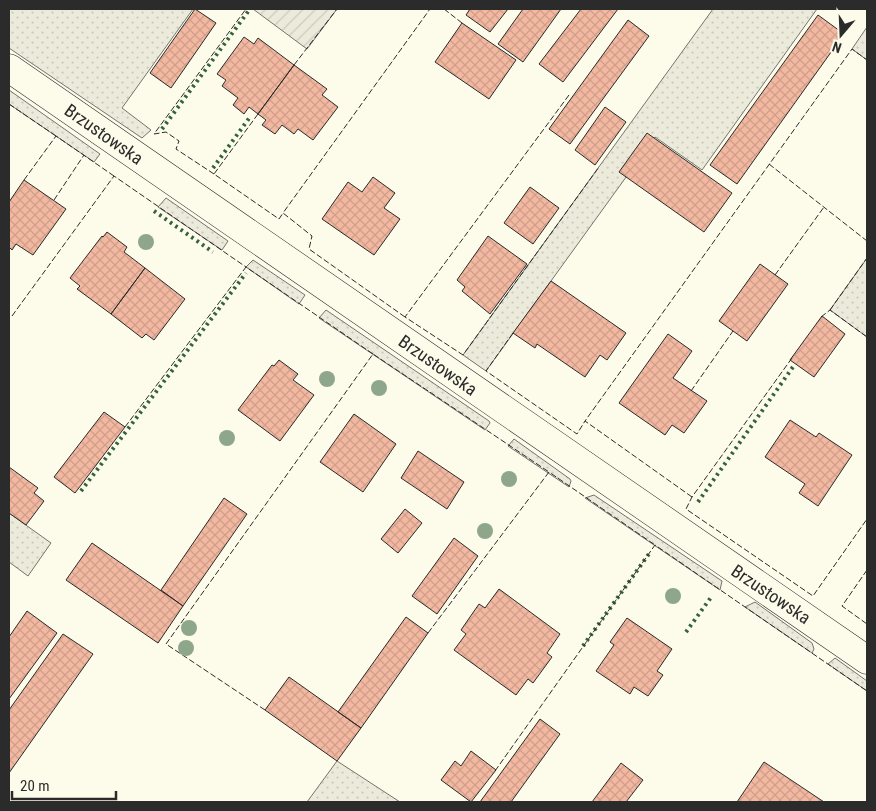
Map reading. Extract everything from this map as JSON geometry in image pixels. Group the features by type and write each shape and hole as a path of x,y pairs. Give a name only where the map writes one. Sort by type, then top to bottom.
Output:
{"street":[{"name":"Brzustowska","path":"9,68 867,660"}],"shaded area":[{"path":"9,9 193,9 122,108 151,130 142,138 9,48"},
{"path":"253,9 337,9 307,49"},
{"path":"713,9 817,9 702,170 655,137 486,371 463,355"},
{"path":"867,27 867,60 852,49"},
{"path":"9,90 100,154 94,162 9,104"},
{"path":"166,198 228,241 222,250 158,207"},
{"path":"867,258 867,337 830,310"},
{"path":"253,260 305,295 299,304 246,267"},
{"path":"326,310 489,421 490,423 485,430 319,318"},
{"path":"514,439 570,479 569,487 508,446"},
{"path":"594,495 722,581 720,590 585,498"},
{"path":"9,513 51,543 28,576 9,562"},
{"path":"755,602 812,643 814,649 812,653 745,607"},
{"path":"835,658 867,681 867,691 828,664"},
{"path":"337,761 400,802 307,802"}],"building":[{"path":"195,9 216,23 171,88 150,73"},
{"path":"470,9 508,9 490,32 466,15"},
{"path":"523,9 561,9 523,62 498,44"},
{"path":"581,9 618,9 563,82 539,64"},
{"path":"818,15 844,34 737,184 710,165"},
{"path":"628,20 649,36 570,144 549,129"},
{"path":"462,23 516,60 489,99 435,62"},
{"path":"244,37 254,44 258,38 294,65 258,114 249,107 244,114 233,105 238,98 222,86 226,80 217,74"},
{"path":"294,65 327,89 322,95 338,107 313,140 298,129 294,134 282,125 275,134 262,125 266,120 258,114"},
{"path":"605,107 626,122 595,165 575,150"},
{"path":"647,133 732,193 704,232 619,172"},
{"path":"373,177 395,193 384,208 400,219 374,255 322,219 348,182 362,192"},
{"path":"24,180 66,209 33,255 16,244 12,250 9,247 9,202"},
{"path":"530,187 559,208 533,244 504,223"},
{"path":"107,232 127,247 124,252 145,268 111,314 77,289 80,286 70,278"},
{"path":"488,236 527,264 490,314 462,291 465,287 457,280"},
{"path":"760,264 788,284 747,341 719,321"},
{"path":"145,268 185,299 154,340 146,334 142,338 111,314"},
{"path":"551,281 626,333 607,360 600,355 585,377 537,344 535,348 513,333"},
{"path":"822,316 845,334 814,377 790,360"},
{"path":"668,334 692,351 673,378 707,401 684,433 672,425 665,435 619,403"},
{"path":"279,360 298,374 293,380 314,395 280,441 238,410 272,365 274,366"},
{"path":"104,412 125,427 75,493 54,477"},
{"path":"354,414 396,444 363,492 320,462"},
{"path":"790,420 816,437 819,433 852,455 818,506 799,493 805,484 765,457"},
{"path":"418,451 464,482 447,509 401,478"},
{"path":"9,467 38,488 34,493 44,501 26,525 9,513"},
{"path":"224,498 247,514 183,606 161,590"},
{"path":"405,509 422,523 398,553 381,539"},
{"path":"454,538 478,556 437,614 412,596"},
{"path":"92,543 183,606 158,643 66,580"},
{"path":"499,589 560,634 547,653 552,657 533,683 528,679 516,695 454,650 466,634 461,630 479,604 485,608"},
{"path":"27,611 57,633 9,699 9,637"},
{"path":"406,617 428,633 361,728 338,712"},
{"path":"627,618 672,649 657,671 663,675 648,696 634,687 630,694 596,671 614,645 610,642"},
{"path":"63,634 93,654 9,773 9,710"},
{"path":"289,677 361,728 337,761 265,710"},
{"path":"540,719 560,734 511,802 480,802"},
{"path":"471,751 496,770 471,802 441,780 455,761 461,766"},
{"path":"764,762 824,802 737,802"},
{"path":"621,763 643,780 626,802 592,802"}],"hedge":[{"path":"162,129 250,9"},
{"path":"213,168 250,117"},
{"path":"154,211 213,252"},
{"path":"81,491 246,273"},
{"path":"698,502 795,364"},
{"path":"583,646 651,551"},
{"path":"686,632 712,596"}],"fence":[{"path":"214,174 176,149 179,141 166,132 154,134 246,9"},
{"path":"294,65 337,9"},
{"path":"405,317 309,249 312,236 283,213 430,9"},
{"path":"444,9 462,23"},
{"path":"692,497 585,421 852,49 867,60"},
{"path":"569,95 405,317 463,355 599,167"},
{"path":"9,104 56,136"},
{"path":"258,114 214,174 279,219 283,213"},
{"path":"24,180 56,136 114,176"},
{"path":"54,200 84,155"},
{"path":"769,164 867,241"},
{"path":"12,316 114,176 246,267"},
{"path":"775,275 824,207"},
{"path":"830,310 867,258"},
{"path":"125,427 246,267 373,354"},
{"path":"821,317 830,310 867,337"},
{"path":"691,391 733,331"},
{"path":"513,333 486,371 577,434 585,421"},
{"path":"265,710 166,644 373,354 549,472"},
{"path":"792,358 692,497 686,509 813,596 867,519"},
{"path":"428,633 549,472 655,545"},
{"path":"495,771 655,545 867,691"},
{"path":"867,570 842,606 867,624"}]}
